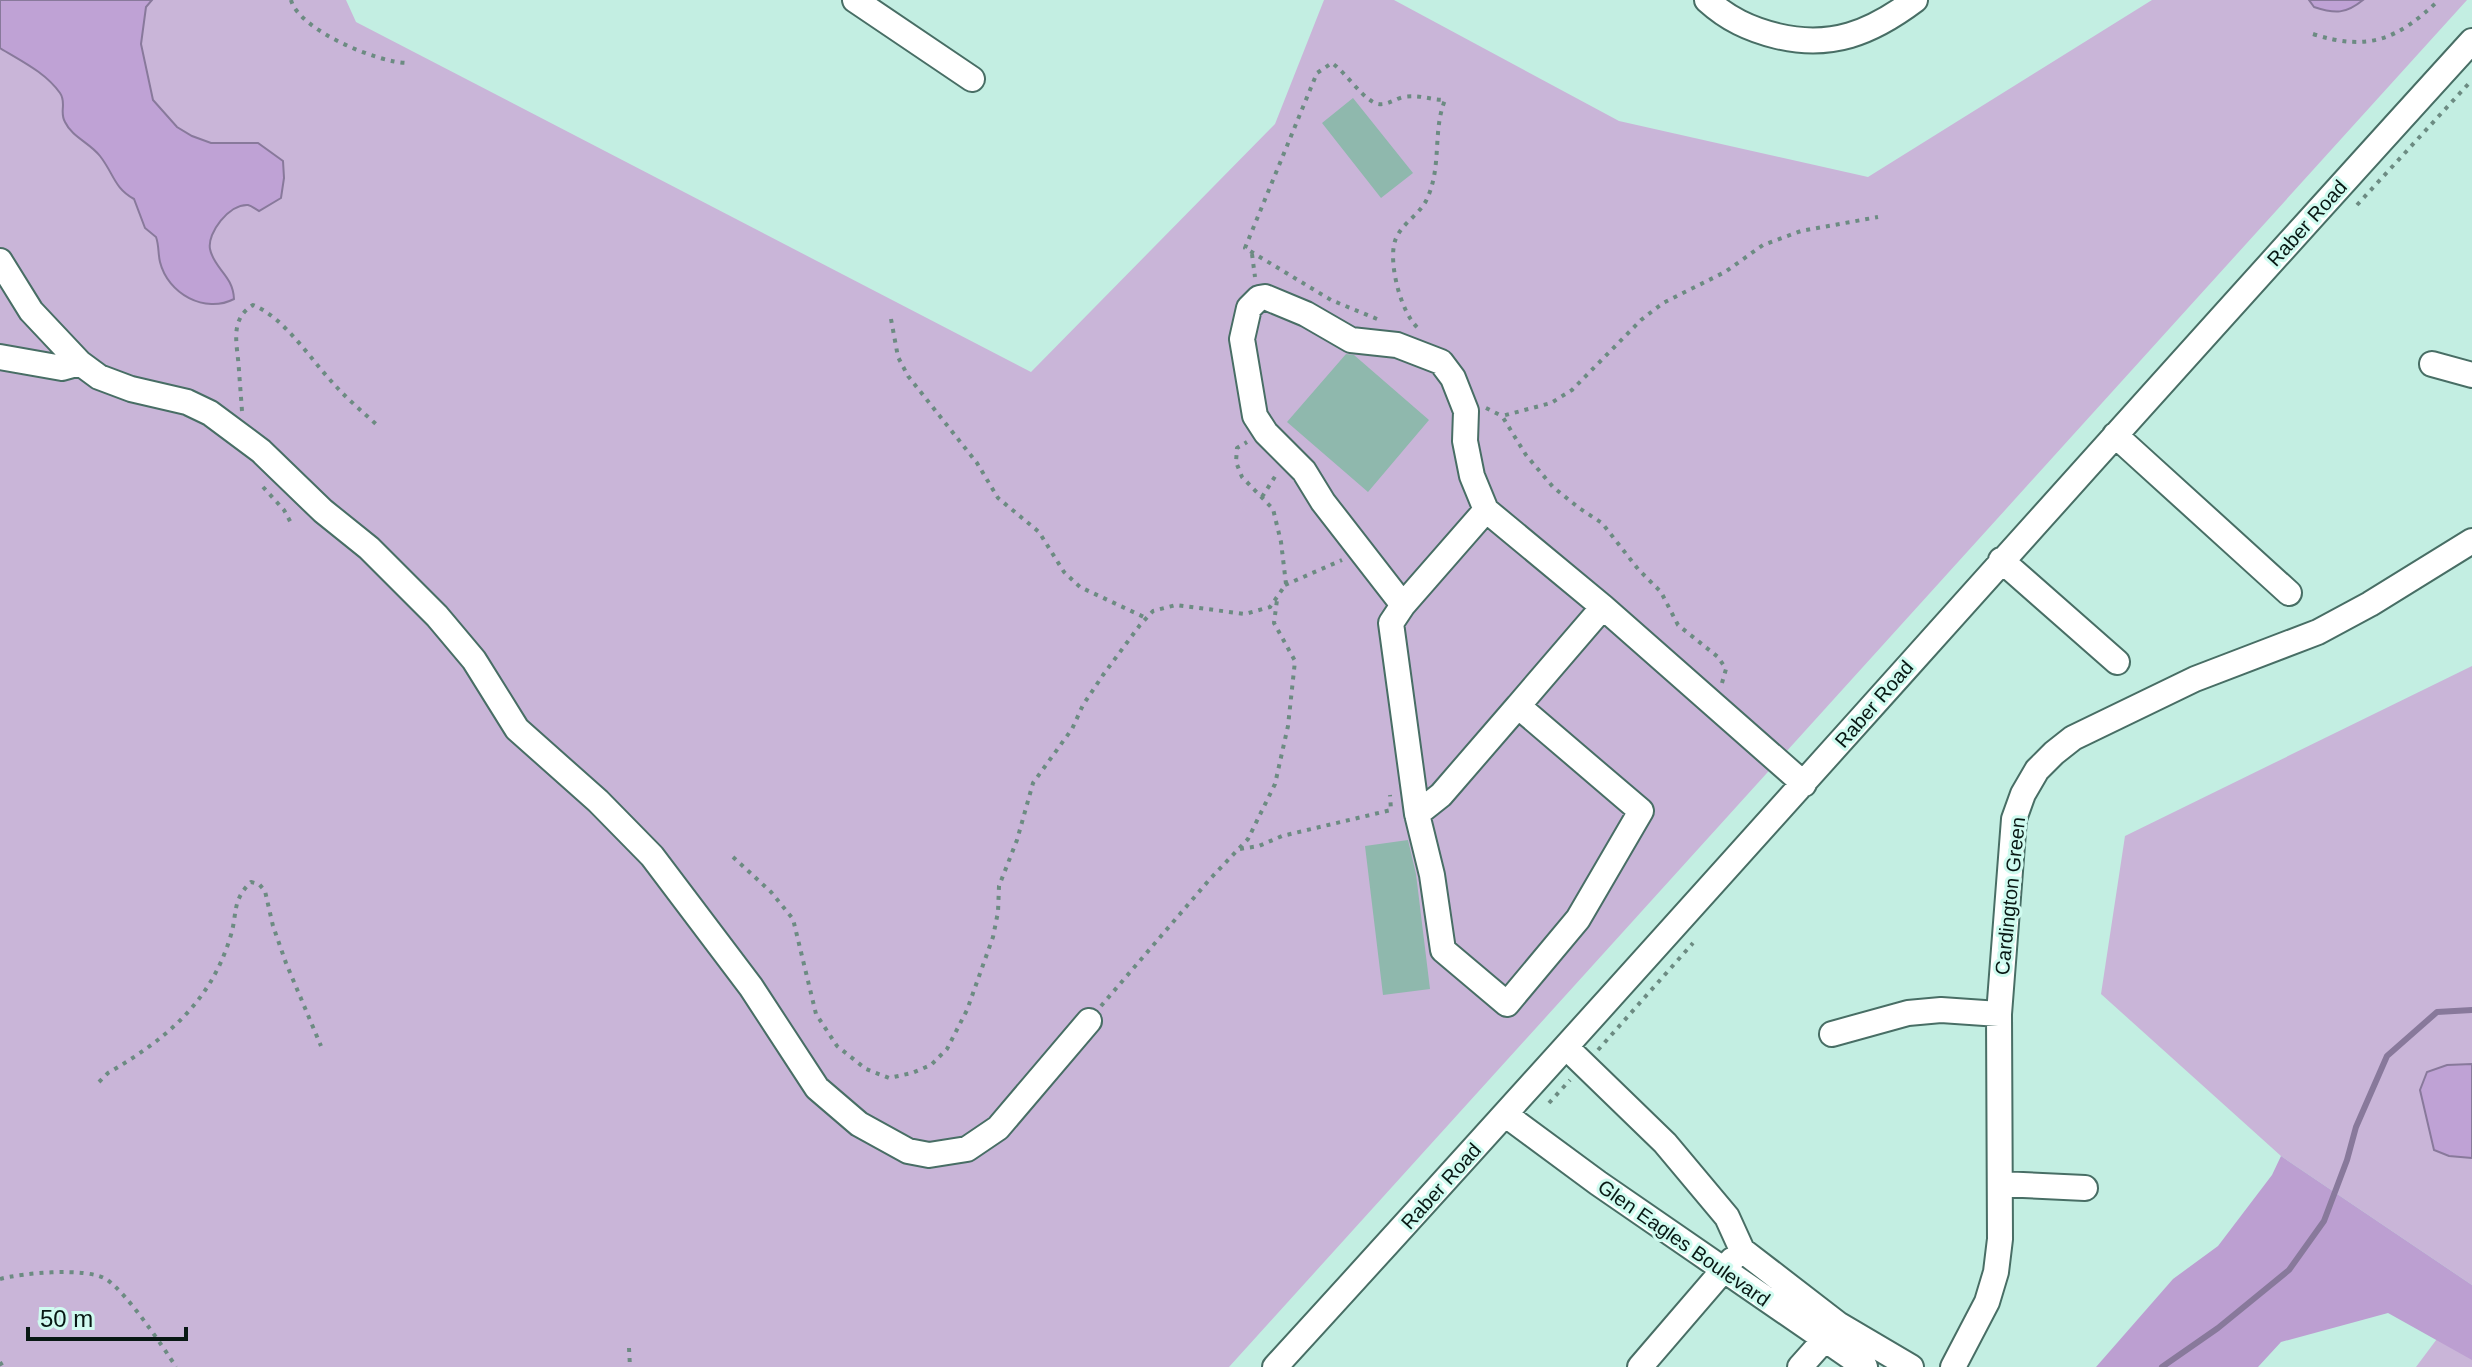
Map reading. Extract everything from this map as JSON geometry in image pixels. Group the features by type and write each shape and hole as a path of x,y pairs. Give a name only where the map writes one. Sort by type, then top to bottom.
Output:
{"street":[{"path":"855,0 972,79"},
{"path":"1707,0 1725,17 1756,31 1804,43 1839,40 1861,32 1895,15 1915,0"},
{"name":"Raber Road","path":"1275,1367 1567,1048 2001,560 2472,41"},
{"path":"0,261 31,311 80,363 99,377 131,389 187,402 210,413 244,437 323,511 369,548 437,616 474,660 517,729 627,828 678,888 703,926 729,957 817,1088 859,1124 908,1151 929,1155 967,1149 998,1128 1089,1021"},
{"path":"1403,605 1323,502 1304,471 1266,433 1255,416 1242,339 1249,308 1259,298 1265,297 1306,314 1351,340 1397,345 1441,362 1453,378 1466,411 1465,441 1472,476 1486,510 1603,607 1804,784"},
{"path":"0,357 62,368 80,363"},
{"path":"2432,364 2472,375"},
{"path":"2115,435 2289,593"},
{"path":"1486,510 1391,623 1417,814 1432,875 1443,950 1507,1004 1578,919 1641,811 1518,706"},
{"name":"Cardington Green","path":"1953,1367 1987,1302 1996,1272 2001,1184 1999,1014 2014,819 2023,794 2037,770 2073,738 2112,717 2195,679 2318,632 2472,541"},
{"path":"2001,560 2117,662"},
{"path":"1417,814 1441,795 1603,607"},
{"path":"1832,1034 1908,1013 1941,1010 1999,1014"},
{"name":"Glen Eagles Boulevard","path":"1567,1048 1665,1143 1727,1217 1742,1250 1865,1367"},
{"name":"Glen Eagles Boulevard","path":"1506,1115 1723,1269 1830,1332 1911,1367"},
{"path":"2001,1184 2085,1188"},
{"path":"1640,1367 1742,1250"},
{"path":"1800,1367 1830,1332"}],"path":[{"path":"291,0 296,11 314,28 380,58 408,63"},
{"path":"2313,34 2345,43 2379,40 2396,35 2439,0"},
{"path":"1382,321 1331,300 1245,248 1317,73 1332,63 1372,102 1385,105 1420,95 1445,100 1438,119 1436,169 1431,189 1424,206 1408,221 1395,241 1395,274 1404,311 1421,330"},
{"path":"1502,416 1551,403 1572,390 1641,320 1663,303 1725,272 1763,245 1801,231 1878,217"},
{"path":"244,437 235,334 237,321 253,305 262,308 278,322 334,384 378,426"},
{"path":"891,319 898,357 908,376 977,463 998,498 1039,532 1064,572 1080,587 1146,618"},
{"path":"1398,323 1414,325"},
{"path":"1476,401 1502,416 1526,455 1553,487 1602,523 1638,569 1661,592 1678,625 1718,657 1726,669 1720,687 1706,699"},
{"path":"1089,1021 1248,839 1275,784 1283,751 1295,661 1274,623 1275,603 1286,584 1273,509 1242,477 1236,462 1237,448 1247,442 1258,441"},
{"path":"1262,497 1276,476 1277,462"},
{"path":"261,485 284,510 291,523"},
{"path":"733,857 771,892 793,919 816,1014 837,1046 866,1069 889,1078 931,1065 947,1049 967,1010 993,937 999,886 1017,840 1033,783 1072,729 1083,705 1103,675 1146,618 1153,611 1176,605 1245,614 1270,607 1286,584 1363,553"},
{"path":"1238,850 1259,846 1282,836 1391,810 1390,795"},
{"path":"99,1082 170,1030 189,1013 205,992 230,939 236,900 251,882 259,884 265,891 286,963 321,1046"},
{"path":"0,1279 84,1273 103,1278 130,1303 176,1367"},
{"path":"629,1348 630,1367"}],"shaded area":[{"path":"0,0 346,0 356,22 1031,372 1275,124 1324,0 1394,0 1619,121 1868,177 2152,0 2467,0 1229,1367 0,1367"},
{"path":"0,0 152,0 146,7 141,44 153,100 177,127 192,136 211,143 258,143 283,161 281,198 259,211 248,205 234,209 212,235 212,256 230,284 234,299 223,303 200,302 179,292 171,283 160,262 156,237 145,228 134,199 118,185 96,151 68,127 63,118 60,93 40,73 0,48"},
{"path":"2309,0 2363,0 2351,8 2334,12 2314,7"},
{"path":"2472,666 2472,1285 2281,1156 2101,994 2125,836"},
{"path":"2472,1064 2472,1158 2449,1156 2434,1150 2420,1090 2427,1072 2447,1065"},
{"path":"2281,1156 2472,1285 2472,1360 2388,1313 2281,1342 2258,1367 2096,1367 2173,1279 2218,1246 2272,1175"},
{"path":"2472,1292 2472,1367 2416,1367"}],"building":[{"path":"1353,98 1413,173 1381,198 1322,123"},
{"path":"1346,354 1354,355 1429,420 1368,492 1287,422"},
{"path":"1408,840 1416,874 1430,989 1383,995 1365,846"}],"waterway":[{"path":"2162,1367 2218,1328 2289,1270 2324,1221 2356,1127 2387,1056 2437,1012 2472,1010"}]}
